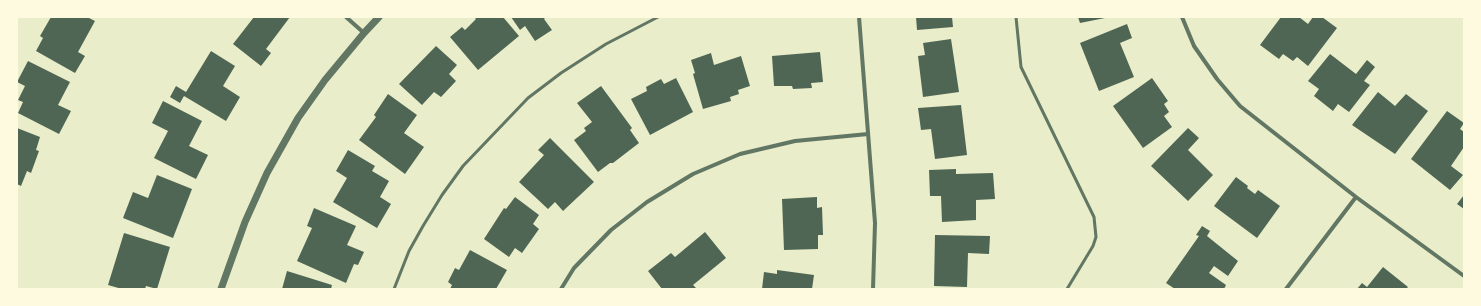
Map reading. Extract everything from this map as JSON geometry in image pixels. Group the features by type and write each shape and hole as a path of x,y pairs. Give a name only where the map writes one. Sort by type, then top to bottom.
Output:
{"street":[{"path":"346,17 364,33"},
{"path":"221,289 245,222 267,173 298,118 325,80 379,17"},
{"path":"859,17 876,223 873,289"},
{"path":"1182,17 1194,46 1217,79 1240,106 1356,197 1464,276"},
{"path":"561,289 574,268 610,230 647,202 693,174 740,154 795,141 868,134"},
{"path":"1286,289 1356,197"}],"lane":[{"path":"394,289 409,251 442,195 463,166 528,98 561,73 606,44 658,17"},
{"path":"1016,17 1021,67 1094,217 1096,237 1093,246 1067,289"}],"building":[{"path":"51,17 87,17 95,21 78,52 85,56 75,73 36,51 43,38 40,36"},
{"path":"254,17 290,17 266,49 271,53 261,66 233,44"},
{"path":"474,17 503,17 519,36 478,70 450,37 462,27 465,30 476,19"},
{"path":"511,17 546,17 544,19 552,30 535,41 525,26 520,30"},
{"path":"916,17 952,17 953,27 917,30"},
{"path":"1078,17 1105,17 1105,18 1080,23"},
{"path":"1281,17 1299,17 1308,24 1313,17 1322,17 1337,28 1308,66 1297,57 1293,61 1283,54 1279,59 1260,45"},
{"path":"1127,24 1132,38 1120,43 1134,77 1099,91 1080,43"},
{"path":"951,39 959,92 923,97 918,56 925,55 923,43"},
{"path":"436,46 457,65 449,74 456,81 441,97 434,92 422,105 399,84"},
{"path":"211,51 235,66 223,86 240,97 226,121 184,96 180,103 170,97 176,86 186,92"},
{"path":"820,52 823,82 811,83 812,88 793,89 792,86 774,86 772,56"},
{"path":"711,53 714,65 741,56 750,86 738,90 739,94 730,97 731,101 703,109 693,74 695,73 691,60"},
{"path":"1330,54 1356,74 1367,60 1375,67 1364,81 1370,85 1349,112 1338,104 1333,111 1314,96 1319,89 1308,81"},
{"path":"28,61 70,82 58,105 71,111 59,134 18,113 23,102 18,100 25,86 17,82"},
{"path":"676,78 693,112 650,135 631,99 647,91 646,87 661,79 664,84"},
{"path":"1152,78 1168,101 1164,104 1169,112 1164,116 1172,127 1143,148 1113,106"},
{"path":"601,86 632,128 630,130 639,143 613,163 610,163 598,172 574,140 586,131 584,128 592,122 577,103"},
{"path":"1378,92 1395,106 1406,94 1428,111 1395,154 1352,125"},
{"path":"388,94 417,115 404,133 424,147 405,174 359,140 376,117 374,115"},
{"path":"163,101 202,121 189,146 208,155 196,179 154,158 168,131 152,123"},
{"path":"961,105 967,155 935,159 931,129 921,130 918,108"},
{"path":"1447,111 1464,123 1460,129 1464,132 1464,147 1451,166 1463,175 1450,190 1411,159"},
{"path":"17,128 40,137 36,150 39,151 31,173 27,171 21,186 17,184"},
{"path":"1188,128 1199,138 1188,150 1213,175 1188,201 1151,166"},
{"path":"550,138 594,182 563,211 555,202 548,209 519,182 544,155 538,150"},
{"path":"348,150 375,166 372,171 389,181 380,197 391,204 377,228 333,202 347,178 336,171"},
{"path":"956,169 956,174 993,173 995,199 976,200 976,220 942,222 941,196 930,196 929,170"},
{"path":"157,175 192,189 173,238 123,218 133,192 148,198"},
{"path":"1236,177 1248,186 1247,188 1255,194 1258,190 1280,206 1257,238 1214,206"},
{"path":"1464,195 1464,209 1457,204"},
{"path":"515,197 539,215 533,224 539,229 522,253 515,248 509,257 484,239 504,208 506,209"},
{"path":"817,197 817,208 822,207 823,235 818,235 818,249 784,250 782,199"},
{"path":"314,208 356,226 347,245 364,252 358,265 354,264 346,283 297,261 312,228 307,226"},
{"path":"1202,226 1210,231 1207,236 1238,261 1228,276 1214,266 1209,273 1226,285 1224,289 1175,289 1166,283 1199,236 1196,235"},
{"path":"705,232 726,258 693,285 697,289 662,289 648,271 671,253 675,257"},
{"path":"124,233 170,247 157,289 146,286 145,289 122,289 108,285"},
{"path":"935,235 990,236 989,254 968,253 967,287 934,286"},
{"path":"470,250 507,270 496,289 450,289 452,285 448,282 455,268 459,270"},
{"path":"1383,267 1408,287 1406,289 1357,289 1362,283 1367,287"},
{"path":"777,270 814,275 812,289 762,289 764,272 777,274"},
{"path":"287,271 332,285 331,289 282,289"}]}
